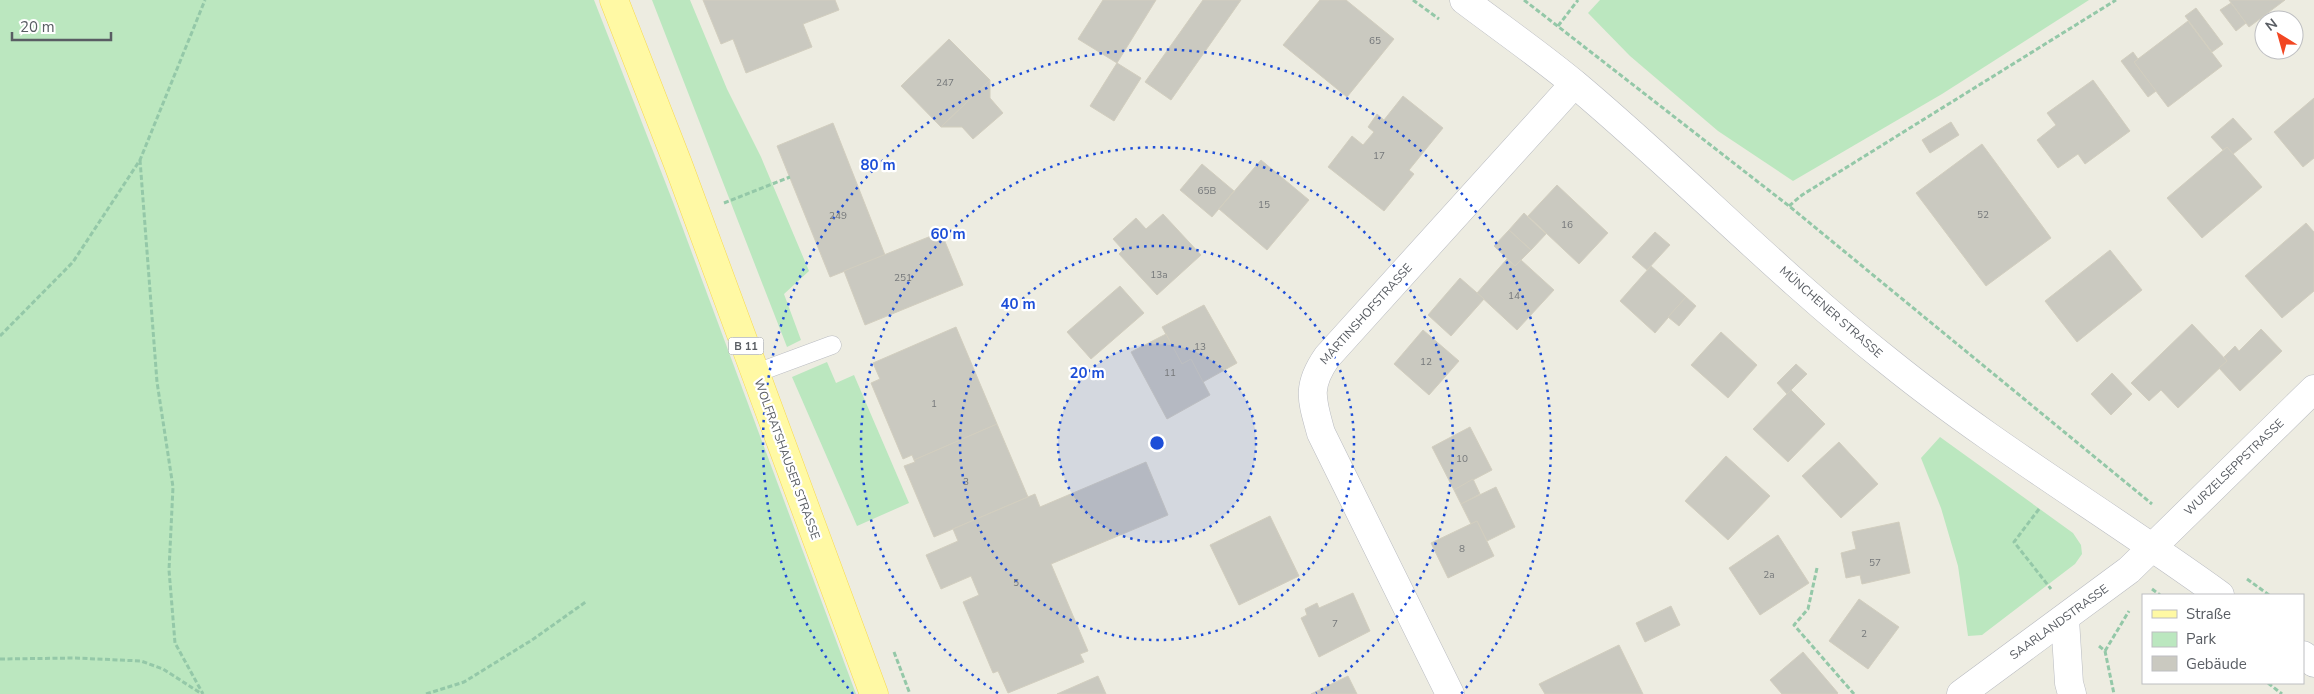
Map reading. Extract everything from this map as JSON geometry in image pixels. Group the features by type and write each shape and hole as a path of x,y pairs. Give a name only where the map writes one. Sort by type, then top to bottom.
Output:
{"main road":[{"name":"WOLFRATSHAUSER STRASSE","path":"614,0 756,373 874,694"}],"street":[{"name":"MÜNCHENER STRASSE","path":"1464,0 1574,84 1792,280 1887,361 1948,407 2154,547 2219,594"},
{"name":"MARTINSHOFSTRASSE","path":"1450,694 1321,433 1311,398 1312,384 1316,372 1327,357 1574,84"},
{"name":"WURZELSEPPSTRASSE","path":"2154,547 2314,389"},
{"name":"SAARLANDSTRASSE","path":"1961,694 2060,607 2129,570 2154,547"},
{"path":"2060,607 2072,694"}],"lane":[{"path":"756,373 832,345"}],"path":[{"path":"0,336 73,262 140,160 205,0"},
{"path":"1524,0 1789,206 2176,524"},
{"path":"1558,26 1578,0"},
{"path":"1789,206 1802,195 2116,0"},
{"path":"140,160 157,382 173,487 169,570 175,643 202,694"},
{"path":"724,204 790,178"},
{"path":"2041,505 2014,542 2060,607"},
{"path":"1817,568 1808,609 1794,625 1854,694"},
{"path":"426,694 464,682 532,640 587,601"},
{"path":"2105,651 2114,694"},
{"path":"0,659 75,658 141,661 163,669 202,694"},
{"path":"2269,684 2282,694"}],"green space":[{"path":"0,0 594,0 673,202 856,694 0,694"},
{"path":"652,0 690,0 727,89 761,157 809,271 784,294 801,340 787,347"},
{"path":"1600,0 2089,0 1942,94 1793,181 1718,131 1630,56 1588,13"},
{"path":"827,362 836,383 854,375 909,503 857,526 792,377"},
{"path":"1940,437 2073,533 2081,545 2082,554 2075,564 1982,635 1968,636 1958,566 1941,508 1921,458"}],"building":[{"path":"703,0 835,0 839,10 803,24 812,47 746,73 733,39 721,44"},
{"path":"1103,0 1156,0 1117,63 1078,39"},
{"path":"1203,0 1241,0 1171,100 1145,82"},
{"path":"1320,0 1346,0 1394,39 1347,97 1283,45"},
{"path":"2229,0 2285,0 2272,10 2254,10 2254,23 2249,27"},
{"path":"2231,3 2246,23 2236,31 2220,10"},
{"path":"2196,8 2223,44 2212,52 2185,16"},
{"path":"2188,21 2222,66 2168,107 2134,62"},
{"path":"949,39 990,80 941,127 901,86"},
{"path":"2133,52 2138,59 2134,62 2156,91 2148,97 2121,61"},
{"path":"1117,63 1141,78 1114,121 1090,106"},
{"path":"990,80 990,98 1003,113 973,139 962,127 941,127"},
{"path":"2093,80 2130,131 2085,164 2078,154 2058,168 2037,140 2056,125 2047,113"},
{"path":"1403,96 1443,128 1409,170 1414,174 1384,211 1328,167 1352,136 1363,145 1374,132 1368,127 1377,114 1384,120"},
{"path":"2314,98 2314,158 2303,167 2274,132"},
{"path":"2233,118 2252,139 2233,154 2227,147 2223,150 2211,137"},
{"path":"1951,122 1959,135 1930,153 1922,140"},
{"path":"833,123 885,255 830,277 777,146"},
{"path":"1982,144 2051,238 1986,286 1916,193"},
{"path":"2227,147 2262,187 2202,238 2167,198"},
{"path":"1261,160 1309,200 1267,250 1219,209"},
{"path":"1202,164 1234,191 1212,217 1180,190"},
{"path":"1557,185 1608,233 1579,264 1528,216"},
{"path":"1524,213 1546,234 1531,250 1509,230"},
{"path":"1163,214 1201,255 1157,295 1119,254 1123,250 1113,239 1136,218 1146,229"},
{"path":"2306,223 2314,232 2314,291 2282,318 2245,276"},
{"path":"1509,230 1531,250 1515,266 1494,246"},
{"path":"941,232 963,285 865,325 844,271"},
{"path":"1655,232 1670,245 1647,270 1632,257"},
{"path":"2110,250 2142,290 2077,342 2045,301"},
{"path":"1507,259 1515,266 1521,260 1554,290 1517,330 1477,293"},
{"path":"1651,266 1686,297 1655,333 1620,301"},
{"path":"1460,278 1484,299 1451,336 1428,315"},
{"path":"1120,286 1144,313 1091,359 1067,332"},
{"path":"1686,297 1696,306 1679,326 1668,317"},
{"path":"1204,305 1237,363 1203,382 1191,359 1182,364 1162,327"},
{"path":"2192,324 2227,361 2178,408 2161,390 2149,401 2131,383"},
{"path":"956,327 997,424 914,460 912,455 903,459 871,383 880,379 873,363"},
{"path":"2261,329 2282,351 2240,391 2219,368 2227,361 2224,357 2235,346 2239,351"},
{"path":"1423,330 1459,361 1429,395 1394,364"},
{"path":"1721,332 1757,365 1728,398 1691,365"},
{"path":"1166,334 1182,364 1191,359 1210,395 1167,419 1131,352"},
{"path":"1796,364 1807,374 1787,394 1777,383"},
{"path":"2112,373 2132,394 2111,415 2091,394"},
{"path":"1791,390 1825,424 1788,462 1753,429"},
{"path":"997,424 1028,497 934,537 904,466"},
{"path":"1470,427 1492,470 1454,490 1432,447"},
{"path":"1839,442 1878,484 1841,518 1802,476"},
{"path":"1726,456 1770,496 1728,540 1685,501"},
{"path":"1146,462 1168,515 1051,564 1088,651 1080,654 1084,662 1008,693 998,671 993,673 963,602 979,595 971,576 941,589 926,555 958,541 953,529 1035,494 1040,507"},
{"path":"1473,479 1480,494 1461,504 1454,490"},
{"path":"1496,487 1515,527 1487,541 1477,521 1471,524 1461,504"},
{"path":"1270,516 1299,576 1239,605 1210,545"},
{"path":"1477,521 1494,556 1448,578 1431,543"},
{"path":"1899,522 1910,573 1862,584 1860,575 1846,578 1841,553 1856,549 1852,532"},
{"path":"1778,535 1809,583 1760,615 1729,568"},
{"path":"1353,593 1370,631 1319,657 1301,618 1307,615 1305,609 1317,603 1319,608"},
{"path":"1859,599 1899,627 1868,669 1829,641"},
{"path":"1671,606 1680,625 1645,642 1636,623"},
{"path":"1619,645 1643,694 1545,694 1539,684"},
{"path":"1803,652 1837,694 1782,694 1770,680"},
{"path":"1098,676 1106,694 1057,694"},
{"path":"1348,676 1357,694 1311,694"}]}
